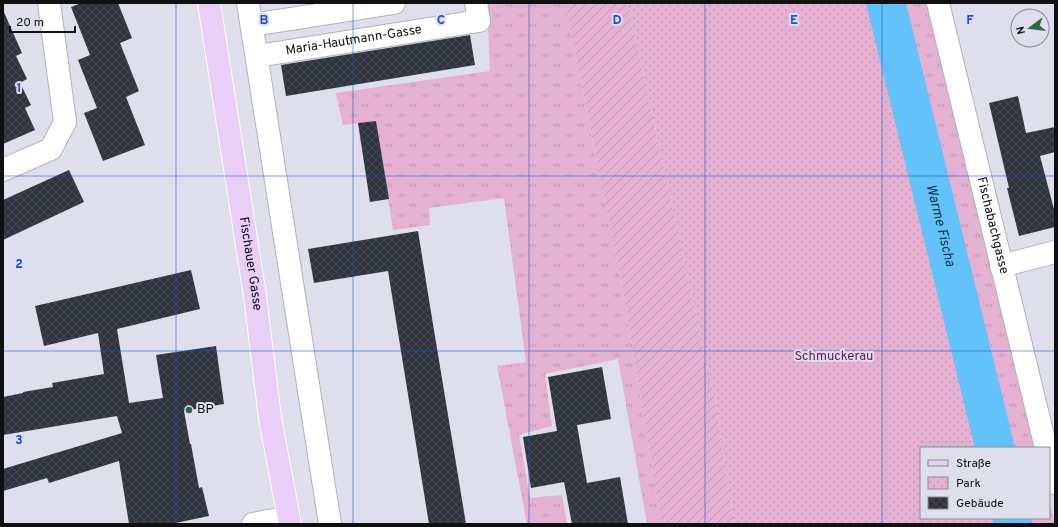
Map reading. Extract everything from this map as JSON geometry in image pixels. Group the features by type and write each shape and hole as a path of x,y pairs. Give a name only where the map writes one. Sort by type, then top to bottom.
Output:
{"main road":[{"name":"Fischauer Gasse","path":"209,3 255,296 270,418 290,520"}],"street":[{"path":"3,170 51,149 65,122 49,3"},
{"path":"248,3 330,524"},
{"path":"252,26 394,3"},
{"name":"Maria-Hautmann-Gasse","path":"257,56 478,21 476,3"},
{"name":"Fischabachgasse","path":"938,3 1046,447"},
{"path":"1001,266 1055,252"},
{"path":"1050,462 1055,483"},
{"path":"253,524 290,520"}],"green space":[{"path":"487,3 565,3 625,301 661,524 647,524 618,359 545,374 552,426 519,435 530,498 562,495 567,524 527,524 497,366 526,362 504,198 429,208 430,225 393,230 376,121 343,125 336,93 490,71"},
{"path":"565,3 628,3 716,406 734,524 661,524 625,301"},
{"name":"Schmuckerau","path":"628,3 877,3 985,447 920,447 920,519 1002,519 1004,524 734,524 716,406"},
{"path":"877,3 902,3 1011,447 985,447"},
{"path":"902,3 929,3 1036,447 1011,447"},
{"path":"1050,505 1055,524 1029,524 1028,519 1050,519"}],"building":[{"path":"81,3 118,3 132,38 120,43 139,91 126,97 145,145 103,161 84,113 97,108 78,60 90,55 71,7"},
{"path":"3,10 22,53 16,56 27,79 20,83 31,105 25,108 35,130 3,144"},
{"path":"470,35 475,65 286,96 281,65"},
{"path":"1018,96 1026,133 1055,127 1055,152 1040,156 1055,213 1055,227 1019,236 989,103"},
{"path":"376,121 389,199 370,202 358,123"},
{"path":"69,170 84,202 3,240 3,200"},
{"path":"418,231 466,524 429,524 388,271 314,283 308,249"},
{"path":"191,270 200,309 117,329 129,403 163,398 156,355 216,346 224,404 184,411 199,488 202,487 209,516 171,524 129,524 119,461 49,483 47,478 3,491 3,469 122,433 117,416 3,435 3,397 53,387 52,383 104,374 98,333 44,346 35,306"},
{"path":"602,367 611,419 577,425 587,483 620,477 628,524 572,524 564,482 531,488 523,437 557,431 548,377"}],"waterway":[{"name":"Warme Fischa","path":"886,3 995,447"},
{"name":"Warme Fischa","path":"1012,519 1013,524"}],"place":[{"name":"BP","path":"189,410"}]}
